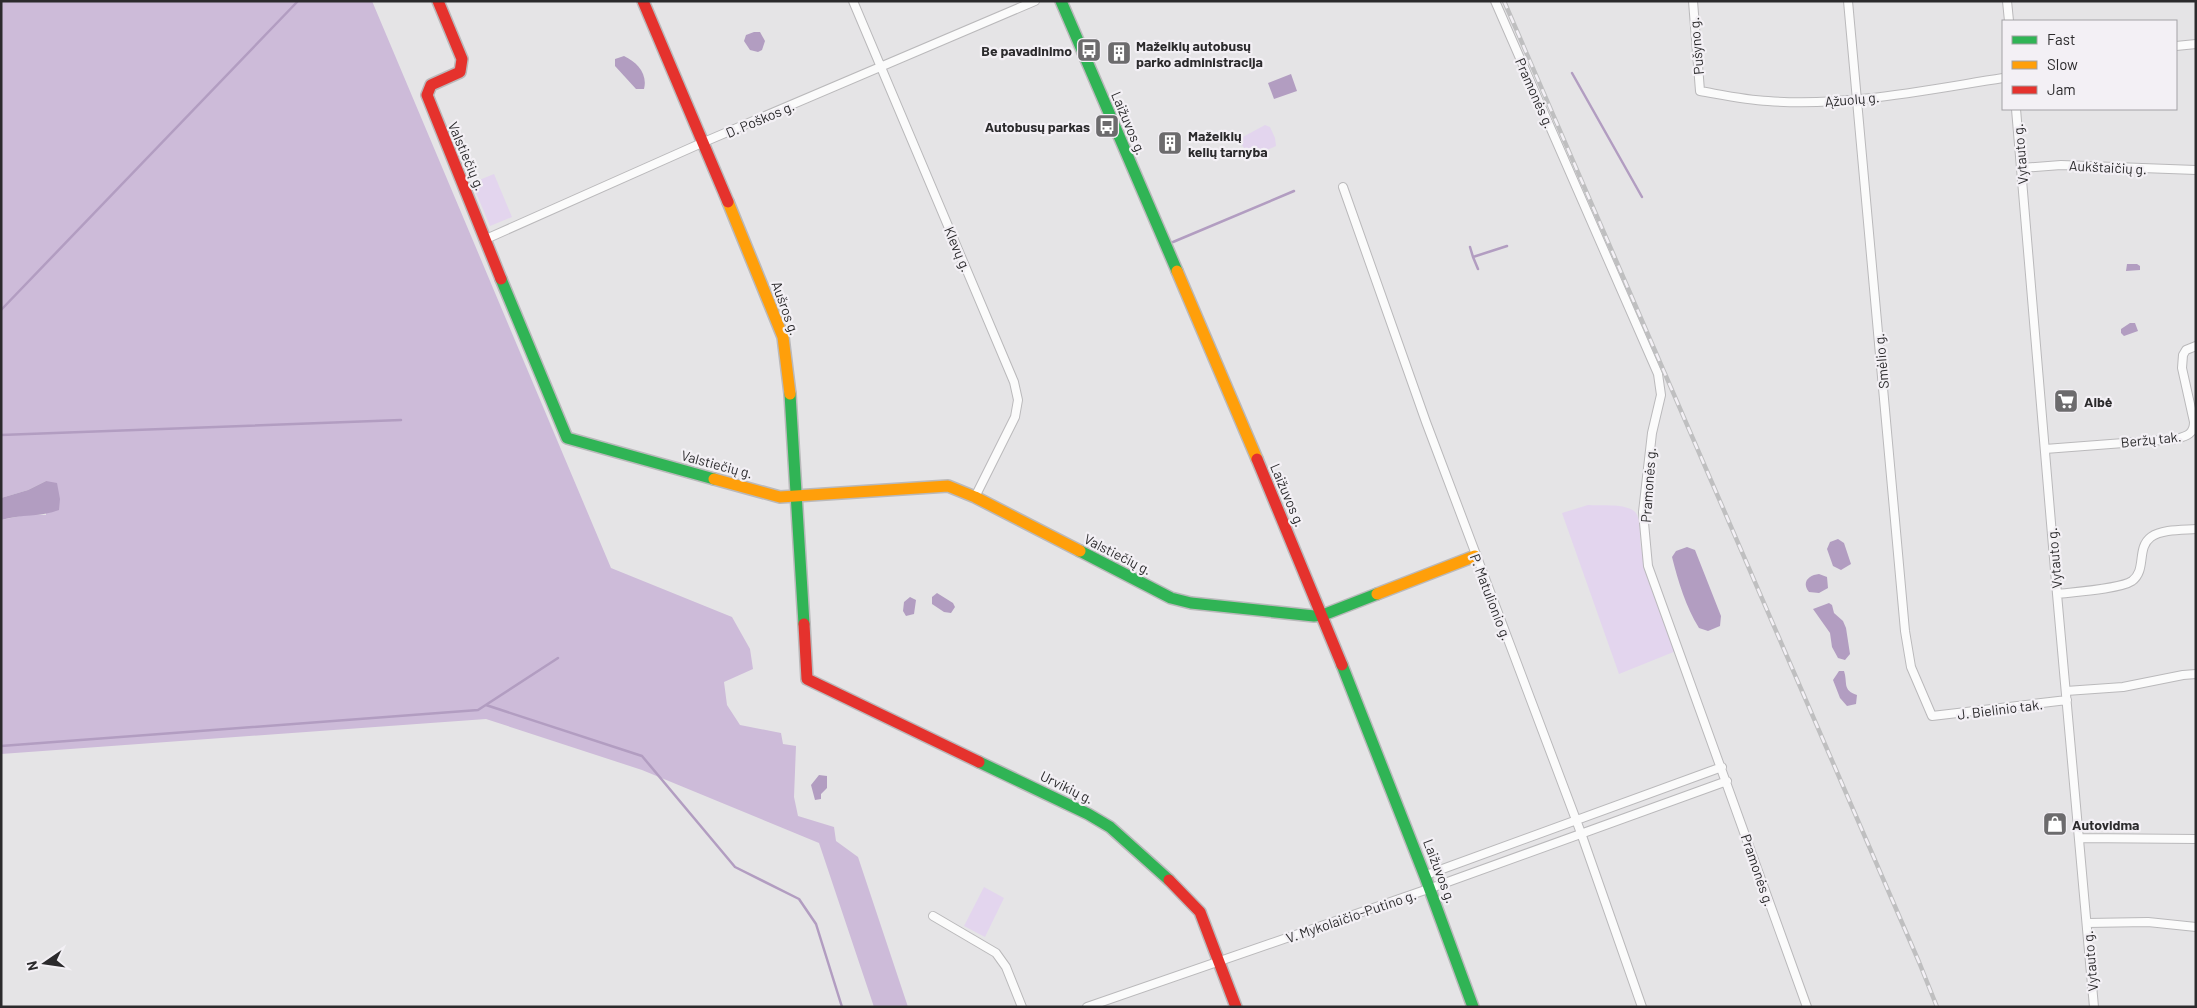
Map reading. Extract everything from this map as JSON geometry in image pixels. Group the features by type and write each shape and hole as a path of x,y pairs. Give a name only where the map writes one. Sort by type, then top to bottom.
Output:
{"street":[{"name":"Valstiečių g.","path":"438,1 462,59 460,72 431,84 427,96 567,438 780,497 948,486 975,497 1170,598 1191,603 1314,616 1323,615"},
{"name":"Aušros g.","path":"643,1 704,142 783,337 789,377 798,497 807,679"},
{"name":"Klevų g.","path":"853,1 1014,382 1018,400 1015,417 975,497"},
{"name":"D. Poškos g.","path":"486,238 704,142 1035,1"},
{"name":"Laižuvos g.","path":"1061,1 1323,615 1426,875 1473,1007"},
{"name":"Pramonės g.","path":"1495,1 1658,374 1661,395 1652,433 1644,512 1648,566 1807,1007"},
{"name":"Pušyno g.","path":"1692,1 1700,91"},
{"name":"Smėlio g.","path":"1848,1 1904,631 1911,667 1932,716"},
{"path":"2007,1 2009,20"},
{"path":"2177,46 2196,44"},
{"name":"Ąžuolų g.","path":"1700,91 1766,101 1813,102 1856,100 2002,78"},
{"name":"Vytauto g.","path":"2016,110 2094,1007"},
{"name":"Aukštaičių g.","path":"2021,168 2061,165 2196,170"},
{"name":"P. Matulionio g.","path":"1343,187 1426,422 1581,833 1642,1007"},
{"name":"Beržų tak.","path":"2045,449 2176,439 2190,435 2194,422 2182,361 2186,350 2196,346"},
{"path":"2057,594 2130,582 2139,573 2142,550 2151,537 2163,533 2196,529"},
{"path":"1323,615 1475,556"},
{"path":"2066,691 2142,684 2182,675 2196,674"},
{"name":"Urvikių g.","path":"807,679 1088,814 1110,827 1131,844 1188,898 1200,912 1236,1007"},
{"name":"J. Bielinio tak.","path":"1932,716 2067,700"},
{"name":"V. Mykolaičio-Putino g.","path":"1426,875 1722,767"},
{"name":"V. Mykolaičio-Putino g.","path":"1087,1007 1430,888 1727,781"},
{"path":"2079,838 2196,839"},
{"path":"933,916 996,953 1006,967 1022,1007"},
{"path":"2087,923 2148,922 2196,927"}],"shaded area":[{"path":"1,1 372,1 611,568 732,617 750,649 753,669 724,682 727,705 740,725 781,733 783,744 796,746 794,797 798,816 834,827 836,841 858,857 908,1007 874,1007 819,843 642,770 486,719 1,754 1,520 31,514 46,515 46,481 28,490 1,498"},
{"path":"760,32 765,41 762,50 758,52 750,50 744,41 746,35"},
{"path":"624,56 640,69 644,78 644,89 636,89 615,66 615,59"},
{"path":"1291,74 1297,91 1274,99 1268,83"},
{"path":"1265,125 1270,127 1276,146 1249,156 1242,145 1241,138"},
{"path":"494,174 512,217 490,226 472,183"},
{"path":"2127,264 2137,264 2140,266 2140,270 2126,271"},
{"path":"2130,323 2135,323 2138,331 2124,336 2121,333 2121,329"},
{"path":"46,481 57,483 60,499 59,510 45,514 1,520 1,498 28,490"},
{"path":"1588,505 1624,507 1637,514 1641,548 1648,574 1676,651 1619,674 1562,513"},
{"path":"1838,539 1844,543 1851,564 1841,570 1833,566 1827,549 1830,542"},
{"path":"1687,547 1695,550 1721,616 1720,626 1708,631 1699,628 1686,603 1672,557 1676,551"},
{"path":"1819,574 1827,577 1828,588 1819,593 1809,592 1806,585 1807,580 1809,577"},
{"path":"937,593 953,603 955,607 951,613 944,612 932,604 932,597"},
{"path":"910,597 916,600 914,614 906,616 903,611 904,602"},
{"path":"1829,603 1846,628 1850,654 1845,660 1838,658 1832,647 1830,633 1813,609"},
{"path":"1839,671 1844,671 1846,686 1849,691 1857,695 1856,704 1847,706 1840,698 1833,680"},
{"path":"819,775 827,776 827,788 821,794 821,799 815,800 811,785"},
{"path":"984,887 1004,898 985,937 964,926"}],"waterway":[{"path":"1,310 298,1"},
{"path":"1572,73 1642,197"},
{"path":"1173,242 1294,191"},
{"path":"1478,269 1473,257 1507,246"},
{"path":"1470,247 1473,257"},
{"path":"1,435 401,420"},
{"path":"1,746 478,710 558,658"},
{"path":"486,705 642,756 735,867 799,899 816,924 842,1007"}],"railway":[{"path":"1504,1 1937,1007"}],"traffic: fast":[{"path":"1061,1 1177,271"},
{"path":"501,279 567,438 714,479"},
{"path":"790,394 804,624"},
{"path":"1080,551 1171,598 1191,603 1314,616 1323,615 1377,594"},
{"path":"1342,665 1426,879 1473,1007"},
{"path":"979,762 1088,814 1110,827 1169,880"}],"traffic: slow":[{"path":"728,202 783,337 790,394"},
{"path":"1177,271 1257,459"},
{"path":"714,479 780,497 948,486 975,497 1080,551"},
{"path":"1377,594 1475,556"}],"traffic: jam":[{"path":"438,1 462,59 460,72 431,85 427,95 501,279"},
{"path":"643,1 728,202"},
{"path":"1257,459 1342,665"},
{"path":"804,624 807,679 979,762"},
{"path":"1169,880 1200,912 1236,1007"}],"place":[{"name":"Be pavadinimo","path":"1089,50"},
{"name":"Mažeikių autobusų parko administracija","path":"1119,53"},
{"name":"Autobusų parkas","path":"1107,126"},
{"name":"Mažeikių kelių tarnyba","path":"1170,143"},
{"name":"Aibė","path":"2066,401"},
{"name":"Autovidma","path":"2055,824"}]}
